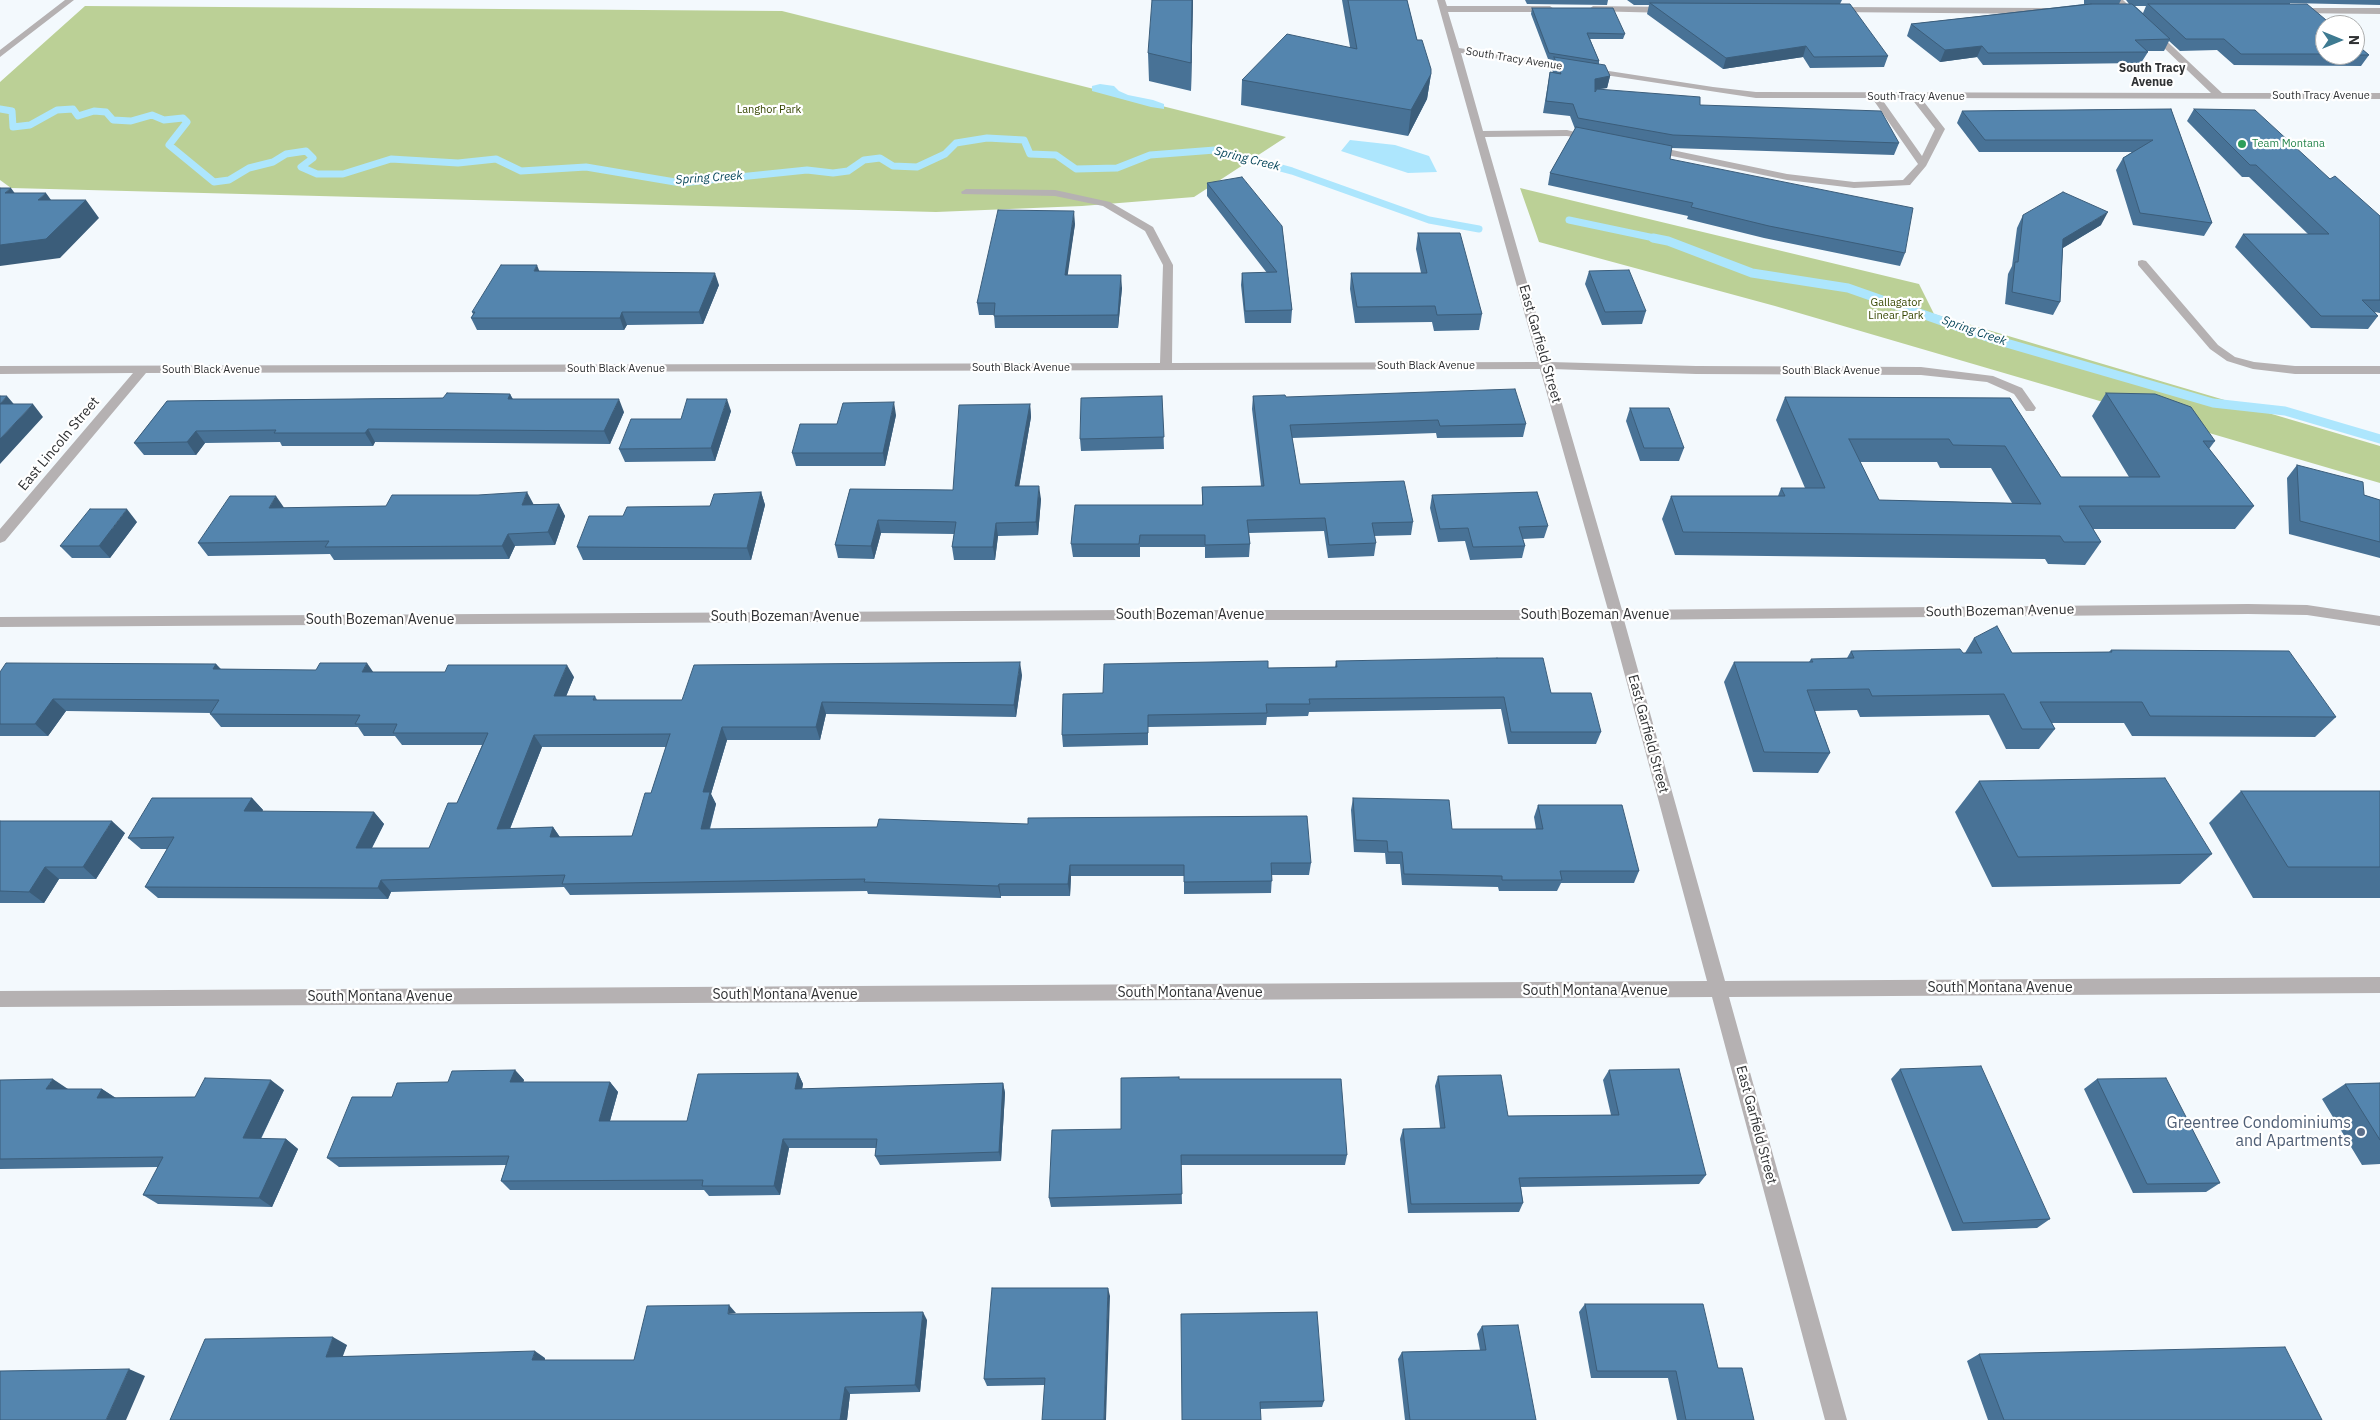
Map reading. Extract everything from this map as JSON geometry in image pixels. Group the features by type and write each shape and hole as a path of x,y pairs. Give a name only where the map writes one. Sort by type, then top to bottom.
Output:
{"street":[{"path":"0,54 70,0"},
{"path":"2118,0 2220,96"},
{"path":"1443,5 1563,9"},
{"name":"East Garfield Street","path":"1443,5 1616,615 1836,1420"},
{"path":"1583,10 1673,10"},
{"path":"1822,10 2060,11"},
{"path":"2120,11 2140,11"},
{"path":"2290,11 2380,11"},
{"name":"South Tracy Avenue","path":"1456,50 1756,95 1915,97 2380,96"},
{"path":"1875,96 1923,164"},
{"path":"1643,147 1788,177 1854,185 1906,183 1923,164 1940,130 1915,97"},
{"path":"1480,134 1567,132 1605,139"},
{"path":"966,192 1011,191 1055,193 1106,204 1149,229 1168,265 1166,366"},
{"path":"2142,263 2214,347 2231,359 2253,366 2295,370 2380,370"},
{"name":"South Black Avenue","path":"0,370 1546,366 1696,370 1921,371 1989,379 2018,391 2030,408"},
{"name":"East Lincoln Street","path":"0,538 142,370"},
{"name":"South Bozeman Avenue","path":"0,622 1116,615 1616,615 2248,609 2307,610 2380,621"},
{"name":"South Montana Avenue","path":"0,999 1720,991 2380,985"}],"green space":[{"name":"Langhor Park","path":"85,6 782,11 1286,137 1194,197 1082,206 936,212 11,188 0,180 0,82"},
{"name":"Gallagator Linear Park","path":"1520,188 1919,284 1934,314 2380,446 2380,483 1775,306 1539,242"}],"water":[{"path":"1100,84 1114,86 1119,91 1128,95 1164,104 1164,109 1092,91 1092,86"},
{"path":"1350,140 1395,145 1429,156 1437,172 1408,173 1341,151"}],"building":[{"path":"1152,0 1192,0 1191,63 1148,53"},
{"path":"1348,0 1407,0 1417,40 1422,40 1431,69 1431,74 1411,110 1242,80 1287,34 1357,49"},
{"path":"1650,3 1850,4 1888,56 1814,57 1806,46 1726,58"},
{"path":"2091,4 2132,4 2170,39 2135,40 2148,52 1988,53 1982,46 1945,50 1911,24"},
{"path":"2148,4 2307,4 2320,15 2315,15 2315,54 2241,54 2224,39 2186,39"},
{"path":"1532,8 1613,8 1625,34 1587,33 1599,61 1549,53"},
{"path":"1554,57 1605,65 1610,76 1595,79 1595,92 1597,89 1700,97 1700,105 1881,111 1899,143 1673,135 1578,118 1573,104 1546,101 1550,72 1561,74"},
{"path":"2171,109 2212,223 2140,213 2123,158 2153,140 1985,140 1962,111"},
{"path":"2194,109 2255,110 2330,179 2335,176 2380,216 2380,300 2362,300 2378,316 2321,316 2243,234 2329,234 2256,165 2250,165"},
{"path":"1576,127 1672,146 1670,159 1913,208 1905,253 1769,226 1691,207 1693,203 1550,173"},
{"path":"1242,177 1282,226 1292,310 1245,311 1242,273 1277,272 1207,183"},
{"path":"0,188 11,188 5,193 46,193 38,200 86,200 46,239 0,245"},
{"path":"2063,192 2108,212 2063,239 2060,302 2012,292 2015,262 2018,262 2023,215"},
{"path":"998,210 1074,211 1065,275 1121,275 1118,315 994,316 995,303 977,303"},
{"path":"1418,233 1460,233 1482,314 1437,315 1435,306 1357,307 1351,273 1427,273"},
{"path":"501,265 537,265 534,271 715,273 699,312 622,312 620,318 471,318 475,312 472,312"},
{"path":"1629,270 1646,311 1605,312 1589,271"},
{"path":"1515,389 1526,424 1440,426 1438,420 1290,425 1300,484 1404,481 1413,522 1372,523 1376,543 1329,545 1325,518 1247,520 1250,544 1205,545 1205,535 1140,535 1139,544 1071,544 1075,505 1203,505 1202,487 1264,486 1253,396 1285,395 1286,397"},
{"path":"447,393 510,394 508,399 619,399 604,431 368,429 365,433 274,433 276,430 196,431 187,442 134,443 167,401 443,398"},
{"path":"2106,393 2155,394 2191,407 2215,441 2203,441 2254,506 2079,506 2101,542 2064,542 2060,536 1683,532 1671,496 1785,496 1781,488 1825,488 1785,397 2010,398 2061,477 2160,477","holes":["1849,439 1949,439 1953,445 2005,446 2041,504 1879,500"]},
{"path":"0,396 7,396 0,404"},
{"path":"1162,396 1164,437 1080,439 1081,398"},
{"path":"687,399 727,399 711,448 619,449 631,419 681,419"},
{"path":"894,402 883,453 792,453 800,424 837,424 843,403"},
{"path":"0,404 33,404 0,439"},
{"path":"1030,404 1015,486 1039,486 1036,522 996,523 993,547 952,547 956,522 878,520 871,546 835,545 850,489 953,490 959,405"},
{"path":"1630,408 1669,408 1684,448 1644,448"},
{"path":"2297,465 2363,482 2364,495 2380,500 2380,542 2300,521"},
{"path":"527,492 522,505 559,504 548,532 508,534 502,546 325,547 329,541 198,543 230,496 276,496 269,508 386,506 392,495 478,495"},
{"path":"761,492 747,548 577,547 589,516 623,516 627,507 710,506 714,494"},
{"path":"1537,492 1548,526 1519,527 1525,546 1473,547 1468,528 1440,529 1432,495"},
{"path":"90,509 127,509 99,546 60,546"},
{"path":"1997,626 2012,653 2112,652 2111,650 2289,651 2336,717 2150,716 2142,702 2040,702 2055,729 2022,729 2004,694 1872,696 1869,689 1807,690 1830,753 1764,752 1734,662 1813,662 1811,659 1854,658 1851,651 1960,649 1963,653 1982,653 1974,638"},
{"path":"1543,658 1551,693 1591,693 1601,732 1511,732 1504,697 1309,699 1310,704 1266,704 1267,713 1148,715 1148,733 1062,735 1063,694 1103,693 1104,664 1268,661 1268,668 1337,667 1336,661"},
{"path":"1020,662 1014,705 822,702 816,727 722,727 703,792 710,792 701,829 877,827 879,819 1028,824 1028,818 1307,816 1311,863 1271,863 1272,881 1184,882 1184,865 1070,865 1068,884 999,884 998,886 864,882 865,879 562,884 565,875 381,880 378,888 145,887 174,837 128,838 152,798 252,798 244,811 374,812 356,848 429,848 448,803 457,803 488,733 393,733 397,724 355,724 360,715 210,714 219,700 53,699 35,724 0,724 0,672 6,663 216,664 213,669 316,670 320,663 367,663 362,672 445,672 448,665 567,665 554,696 595,696 593,700 682,700 694,665","holes":["670,734 651,793 645,793 632,836 550,837 553,827 497,829 534,735"]},
{"path":"2165,778 2212,854 2018,857 1979,781"},
{"path":"2241,791 2380,791 2380,867 2288,867"},
{"path":"1353,798 1449,800 1452,829 1543,829 1538,805 1622,805 1639,871 1560,871 1562,880 1502,880 1502,876 1404,874 1402,852 1388,852 1387,841 1356,840"},
{"path":"0,821 112,821 83,867 45,867 29,892 0,891"},
{"path":"1981,1066 2050,1219 1963,1223 1900,1069"},
{"path":"1679,1069 1706,1175 1519,1178 1523,1203 1411,1204 1403,1129 1445,1128 1438,1076 1501,1075 1508,1116 1619,1115 1609,1070"},
{"path":"515,1070 510,1082 610,1082 599,1121 687,1121 698,1074 798,1073 795,1089 1003,1083 999,1152 875,1156 877,1139 783,1139 774,1186 702,1186 703,1180 501,1181 509,1156 327,1158 352,1097 392,1097 397,1083 448,1082 452,1071"},
{"path":"1179,1077 1179,1079 1341,1079 1347,1155 1181,1155 1182,1194 1049,1198 1052,1130 1121,1129 1121,1078"},
{"path":"205,1078 271,1080 243,1138 286,1139 259,1198 143,1195 163,1157 0,1159 0,1080 53,1079 46,1089 102,1089 97,1098 195,1097"},
{"path":"2166,1078 2220,1183 2147,1184 2097,1079"},
{"path":"2380,1083 2380,1140 2345,1084"},
{"path":"992,1288 1108,1288 1104,1420 1042,1420 1045,1378 984,1379"},
{"path":"1585,1304 1703,1304 1718,1368 1742,1368 1754,1420 1686,1420 1676,1371 1597,1371"},
{"path":"729,1305 728,1314 923,1312 915,1385 845,1387 840,1420 170,1420 205,1339 333,1337 326,1357 535,1351 532,1360 634,1360 647,1306"},
{"path":"1317,1312 1324,1401 1260,1402 1261,1420 1182,1420 1181,1314"},
{"path":"1518,1325 1536,1420 1410,1420 1402,1352 1486,1350 1482,1326"},
{"path":"2285,1347 2322,1420 2004,1420 1979,1354"},
{"path":"129,1369 106,1420 0,1420 0,1371"}],"waterway":[{"name":"Spring Creek","path":"0,109 12,111 13,127 30,125 57,110 73,109 78,116 94,111 106,112 113,120 131,121 152,115 164,120 183,118 187,122 169,145 214,182 229,180 249,168 273,162 286,154 306,151 313,158 301,167 317,174 343,174 391,159 458,163 496,159 521,171 586,167 681,183 807,170 833,173 848,171 864,160 880,158 893,166 917,167 945,154 956,143 987,138 1024,140 1030,154 1056,155 1076,169 1117,168 1150,155 1215,150 1292,171 1429,220 1479,229"},
{"name":"Spring Creek","path":"1569,220 1659,239"},
{"name":"Spring Creek","path":"1653,238 1668,241 1752,273 1848,288 1996,340 2213,403 2285,411 2380,439"}],"place":[{"name":"Team Montana","path":"2242,144"},
{"name":"Greentree Condominiums and Apartments","path":"2361,1132"}],"district":[{"name":"South Tracy Avenue","path":"2152,76"}]}
